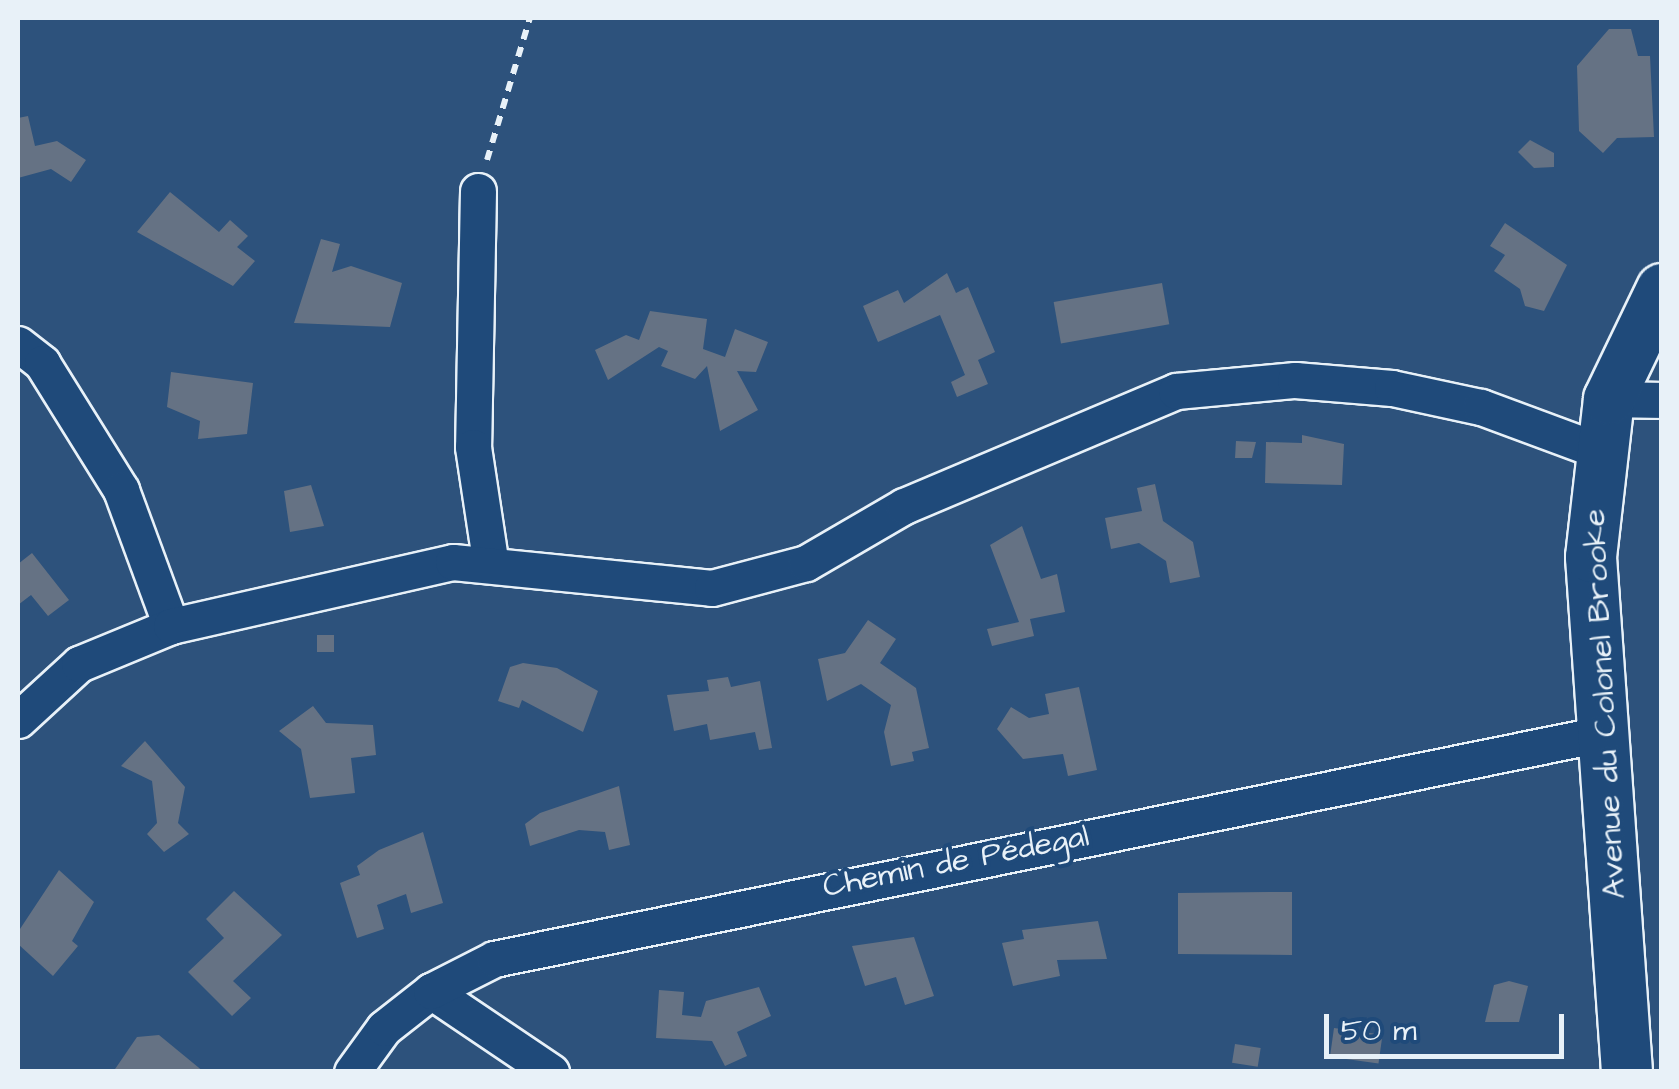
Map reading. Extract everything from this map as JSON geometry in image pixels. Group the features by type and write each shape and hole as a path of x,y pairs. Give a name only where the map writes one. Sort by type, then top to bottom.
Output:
{"main road":[{"name":"Avenue du Colonel Brooke","path":"1627,1072 1601,734 1597,450 1609,399 1662,288"}],"street":[{"path":"478,191 473,446 490,559"},
{"path":"18,344 42,363 121,490 171,626"},
{"path":"18,720 79,664 171,626 490,559 617,585 712,588 806,563 904,506 1196,390 1295,380 1392,388 1482,408 1597,450"},
{"path":"1609,399 1662,400"},
{"name":"Chemin de Pédegal","path":"352,1072 384,1028 431,991 494,959 706,912 1601,734"},
{"path":"431,991 552,1072"}],"path":[{"path":"478,191 530,18"}],"building":[{"path":"1609,29 1631,29 1638,56 1650,56 1654,137 1617,138 1603,153 1579,131 1577,66"},
{"path":"28,116 35,146 57,141 86,160 71,182 51,169 18,178 18,118"},
{"path":"1530,140 1554,153 1554,167 1534,168 1518,152"},
{"path":"170,192 219,232 230,220 248,236 237,247 255,261 233,286 137,232"},
{"path":"1505,223 1567,265 1544,311 1525,306 1520,289 1494,271 1505,255 1490,246"},
{"path":"321,239 340,244 332,272 351,266 402,283 390,327 294,323"},
{"path":"947,273 956,293 968,287 995,352 978,360 988,384 957,397 951,382 965,375 940,315 878,342 863,306 898,290 904,303"},
{"path":"1162,283 1169,324 1061,343 1054,302"},
{"path":"650,311 707,319 703,349 725,357 735,329 768,342 756,372 737,371 758,410 720,431 707,366 695,379 661,366 668,351 659,347 608,380 595,350 626,335 639,340"},
{"path":"171,372 253,383 247,434 198,439 200,421 167,407"},
{"path":"1302,435 1344,444 1342,485 1265,483 1266,442 1302,443"},
{"path":"1236,441 1256,442 1252,458 1235,458"},
{"path":"1155,484 1163,521 1193,542 1200,577 1170,583 1166,561 1139,543 1111,549 1105,518 1142,511 1137,488"},
{"path":"311,485 324,526 290,532 284,491"},
{"path":"1022,526 1041,579 1057,574 1065,612 1030,619 1034,636 992,646 987,629 1019,622 990,545"},
{"path":"32,553 69,600 48,616 31,595 18,605 18,564"},
{"path":"868,620 896,639 880,663 916,688 929,748 912,752 914,761 891,766 884,732 891,705 861,684 827,701 818,659 845,653"},
{"path":"317,635 334,635 334,652 317,652"},
{"path":"523,663 557,668 598,691 583,732 522,700 519,708 498,701 510,667"},
{"path":"728,677 731,687 760,681 772,748 759,750 755,732 710,740 707,724 674,731 667,695 709,691 707,680"},
{"path":"1079,687 1097,770 1068,776 1063,754 1023,759 997,729 1011,707 1029,718 1049,714 1045,694"},
{"path":"313,706 326,723 373,725 376,755 351,758 355,793 310,798 301,749 279,731"},
{"path":"145,741 185,787 178,823 189,834 164,852 147,834 157,823 152,781 121,766"},
{"path":"619,786 630,845 609,850 605,832 579,830 530,846 525,824 540,813"},
{"path":"423,832 443,903 411,913 406,894 377,905 384,929 357,938 340,883 360,875 357,866 379,850"},
{"path":"59,870 94,902 72,941 78,946 53,976 18,944 18,932"},
{"path":"234,891 282,935 233,981 251,998 232,1016 188,972 224,938 206,919"},
{"path":"1292,892 1292,955 1178,954 1178,893"},
{"path":"1098,921 1107,959 1057,960 1060,976 1013,986 1002,943 1024,939 1022,930"},
{"path":"914,937 934,996 905,1005 896,977 865,986 852,946"},
{"path":"1509,981 1528,986 1519,1022 1485,1022 1494,985"},
{"path":"759,987 771,1016 737,1032 747,1056 725,1066 712,1041 656,1038 659,990 684,992 682,1015 701,1017 706,1001"},
{"path":"1334,1028 1383,1035 1378,1064 1330,1057"},
{"path":"159,1035 204,1072 113,1072 137,1037"},
{"path":"1235,1044 1261,1048 1258,1067 1232,1063"}]}
